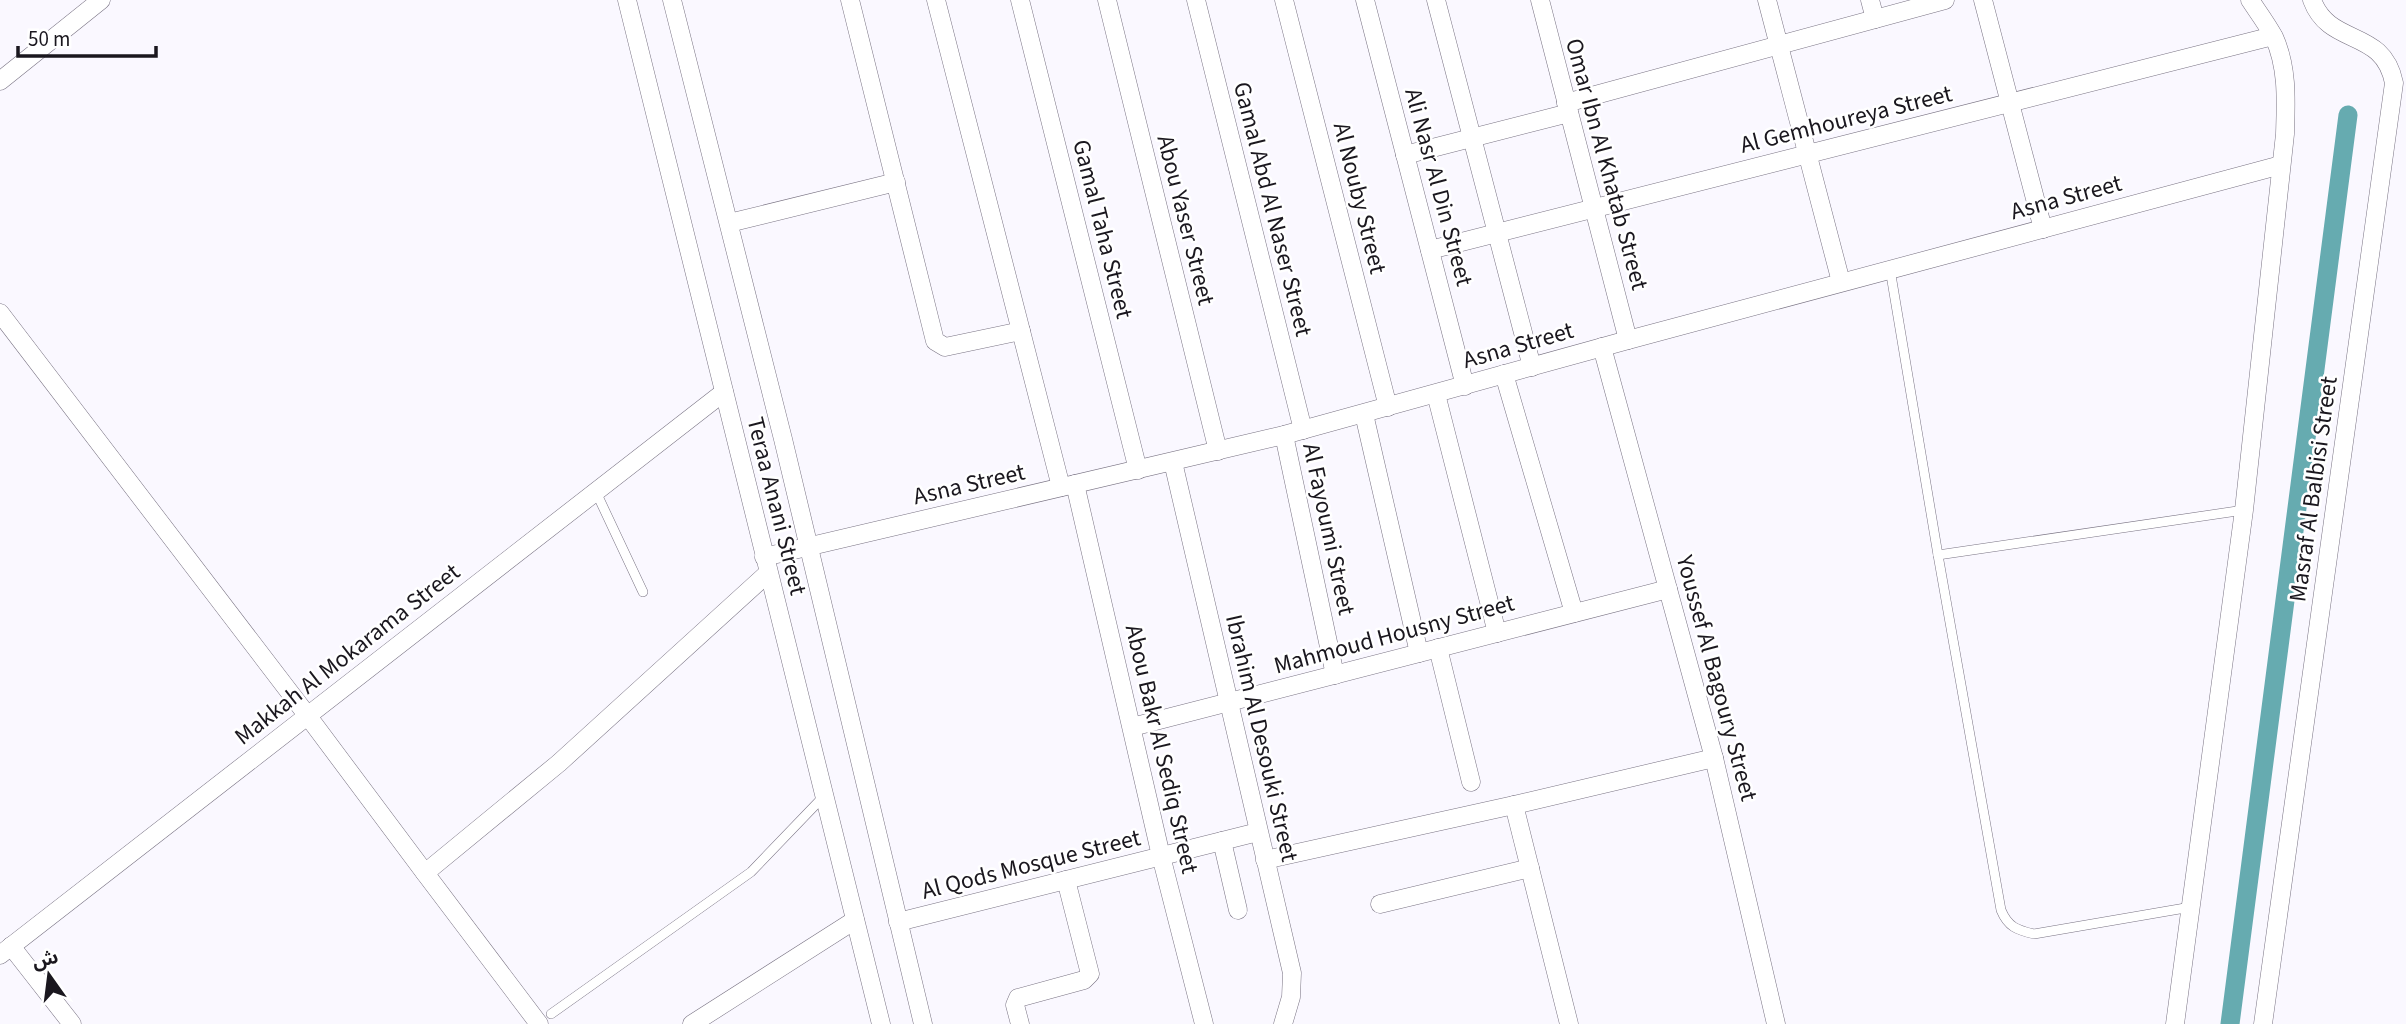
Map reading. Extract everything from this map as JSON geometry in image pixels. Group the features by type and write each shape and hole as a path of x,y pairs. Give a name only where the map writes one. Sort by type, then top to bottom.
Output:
{"street":[{"path":"0,81 101,0"},
{"name":"Teraa Anani Street","path":"627,0 881,1024"},
{"name":"Teraa Anani Street","path":"672,0 729,223 923,1024"},
{"path":"850,0 936,341 945,346 1021,331"},
{"name":"Abou Bakr Al Sediq Street","path":"936,0 1021,331 1068,486 1132,727 1161,856 1204,1024"},
{"name":"Gamal Taha Street","path":"1020,0 1138,470"},
{"name":"Abou Yaser Street","path":"1107,0 1218,451"},
{"name":"Gamal Abd Al Naser Street","path":"1196,0 1303,430"},
{"name":"Al Nouby Street","path":"1283,0 1388,407"},
{"name":"Ali Nasr Al Din Street","path":"1365,0 1465,386"},
{"path":"1436,0 1532,366"},
{"path":"1767,0 1841,282"},
{"path":"1870,0 1875,19"},
{"path":"1405,155 1472,138 1779,45 1945,0"},
{"path":"1983,0 2043,229"},
{"path":"2175,1024 2244,510 2281,165 2286,95 2283,63 2273,36 2250,0"},
{"name":"Masraf Al Balbisi Street","path":"2263,1024 2394,83 2392,70 2376,48 2332,27 2317,12 2312,0"},
{"name":"Omar Ibn Al Khatab Street","path":"1544,1 1568,108 1628,340"},
{"name":"Al Gemhoureya Street","path":"1430,250 2273,36"},
{"name":"Asna Street","path":"766,565 807,547 1284,435 2281,165"},
{"path":"729,223 896,182"},
{"path":"0,313 425,873 545,1019"},
{"name":"Youssef Al Bagoury Street","path":"1602,347 1714,758 1776,1024"},
{"path":"1504,374 1574,613"},
{"name":"Makkah Al Mokarama Street","path":"5,950 724,393"},
{"path":"1436,394 1497,633"},
{"path":"1364,414 1419,653"},
{"name":"Al Fayoumi Street","path":"1284,435 1335,674"},
{"name":"Ibrahim Al Desouki Street","path":"1173,462 1292,973 1291,997 1283,1024"},
{"path":"425,873 559,763 766,565"},
{"name":"Mahmoud Housny Street","path":"1132,727 1668,589"},
{"path":"1438,648 1471,782"},
{"path":"1265,860 1514,806 1714,758"},
{"path":"1514,806 1569,1024"},
{"name":"Al Qods Mosque Street","path":"898,922 1258,832"},
{"path":"1222,841 1238,910"},
{"path":"1380,904 1530,868"},
{"path":"1020,1024 1015,1005 1018,998 1084,981 1090,974 1066,880"},
{"path":"692,1024 855,920"},
{"path":"5,950 72,1024"}],"lane":[{"path":"1890,269 2001,910 2007,922 2017,930 2034,934 2191,907"},
{"path":"596,492 643,592"},
{"path":"1938,555 2244,510"},
{"path":"545,1019 751,873 824,796"}],"waterway":[{"path":"2230,1024 2348,115"}]}
